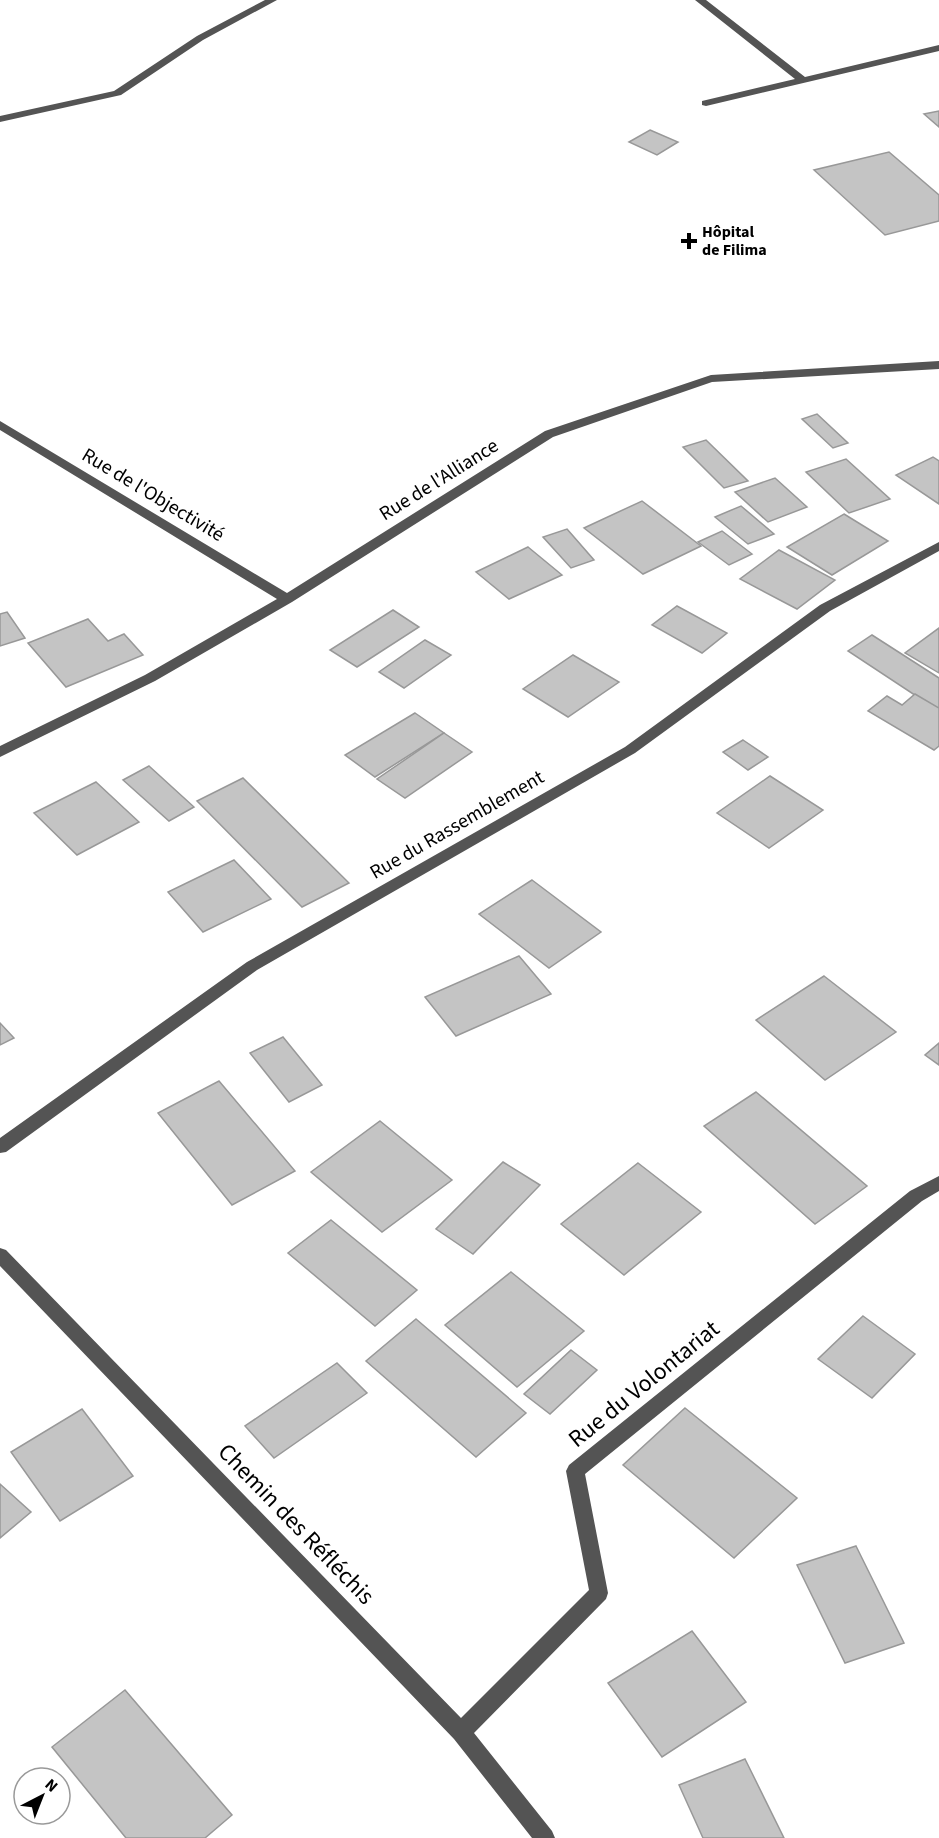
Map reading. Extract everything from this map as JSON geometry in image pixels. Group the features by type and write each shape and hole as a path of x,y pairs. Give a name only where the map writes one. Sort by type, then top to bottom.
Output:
{"street":[{"path":"0,118 117,93 200,38 272,0"},
{"path":"700,0 803,80"},
{"path":"706,103 939,48"},
{"name":"Rue de l'Alliance","path":"0,752 150,678 287,599 549,434 711,379 939,364"},
{"name":"Rue de l'Objectivité","path":"0,425 287,599"},
{"name":"Rue du Rassemblement","path":"0,1147 252,966 630,750 825,608 939,546"},
{"name":"Rue du Volontariat","path":"461,1732 599,1593 575,1471 916,1196 939,1183"},
{"name":"Chemin des Réfléchis","path":"0,1255 461,1732 545,1838"}],"building":[{"path":"939,111 939,127 924,114"},
{"path":"650,130 678,142 657,155 629,142"},
{"path":"889,152 939,195 939,221 885,235 814,170"},
{"path":"817,414 848,443 833,448 802,419"},
{"path":"706,440 748,481 724,488 683,447"},
{"path":"933,457 939,461 939,504 896,475"},
{"path":"846,459 890,499 849,513 806,472"},
{"path":"775,478 807,507 768,522 735,492"},
{"path":"642,501 701,546 643,574 584,528"},
{"path":"741,506 774,534 748,544 715,517"},
{"path":"844,514 888,541 832,575 787,547"},
{"path":"567,529 594,560 571,568 543,537"},
{"path":"722,531 752,554 729,565 698,542"},
{"path":"528,547 562,575 509,599 476,572"},
{"path":"779,550 835,580 797,609 740,579"},
{"path":"677,606 727,633 702,653 652,625"},
{"path":"393,610 419,627 357,667 330,650"},
{"path":"7,612 25,638 0,646 0,614"},
{"path":"88,619 108,641 124,634 143,655 66,687 28,643"},
{"path":"939,628 939,673 905,653"},
{"path":"872,635 939,678 939,711 848,651"},
{"path":"425,640 451,655 404,688 379,672"},
{"path":"573,655 619,682 568,717 523,689"},
{"path":"915,694 939,708 939,746 934,750 868,711 887,696 902,705"},
{"path":"415,713 444,733 375,777 345,755"},
{"path":"444,733 472,752 405,798 377,779"},
{"path":"743,740 768,757 748,770 723,752"},
{"path":"149,766 194,807 169,821 123,780"},
{"path":"770,776 823,810 769,848 717,813"},
{"path":"243,778 349,883 302,907 197,801"},
{"path":"96,782 139,822 77,855 34,813"},
{"path":"234,860 271,899 203,932 168,892"},
{"path":"532,880 601,932 549,968 479,914"},
{"path":"519,956 551,994 456,1036 425,997"},
{"path":"824,976 896,1032 825,1080 756,1020"},
{"path":"0,1023 14,1038 0,1045"},
{"path":"283,1037 322,1085 289,1102 250,1053"},
{"path":"939,1043 939,1065 925,1055"},
{"path":"219,1081 295,1171 232,1205 158,1113"},
{"path":"756,1092 867,1186 815,1224 704,1126"},
{"path":"380,1121 452,1180 382,1232 311,1172"},
{"path":"503,1162 540,1185 473,1254 436,1229"},
{"path":"638,1163 701,1212 624,1275 561,1224"},
{"path":"331,1220 417,1290 375,1326 288,1253"},
{"path":"511,1272 584,1331 517,1387 445,1325"},
{"path":"863,1316 915,1354 872,1398 818,1359"},
{"path":"416,1319 526,1413 476,1457 366,1361"},
{"path":"571,1350 597,1370 550,1414 524,1394"},
{"path":"337,1363 367,1393 274,1458 245,1426"},
{"path":"685,1408 797,1498 734,1558 623,1465"},
{"path":"82,1409 133,1476 60,1521 11,1452"},
{"path":"0,1484 31,1512 0,1538"},
{"path":"856,1546 904,1643 845,1663 797,1565"},
{"path":"692,1631 746,1702 662,1757 608,1683"},
{"path":"125,1690 232,1815 205,1838 126,1838 72,1772 72,1766 67,1766 52,1747"},
{"path":"745,1759 784,1838 703,1838 679,1785"}],"place":[{"name":"Hôpital de Filima","path":"689,241"}]}
